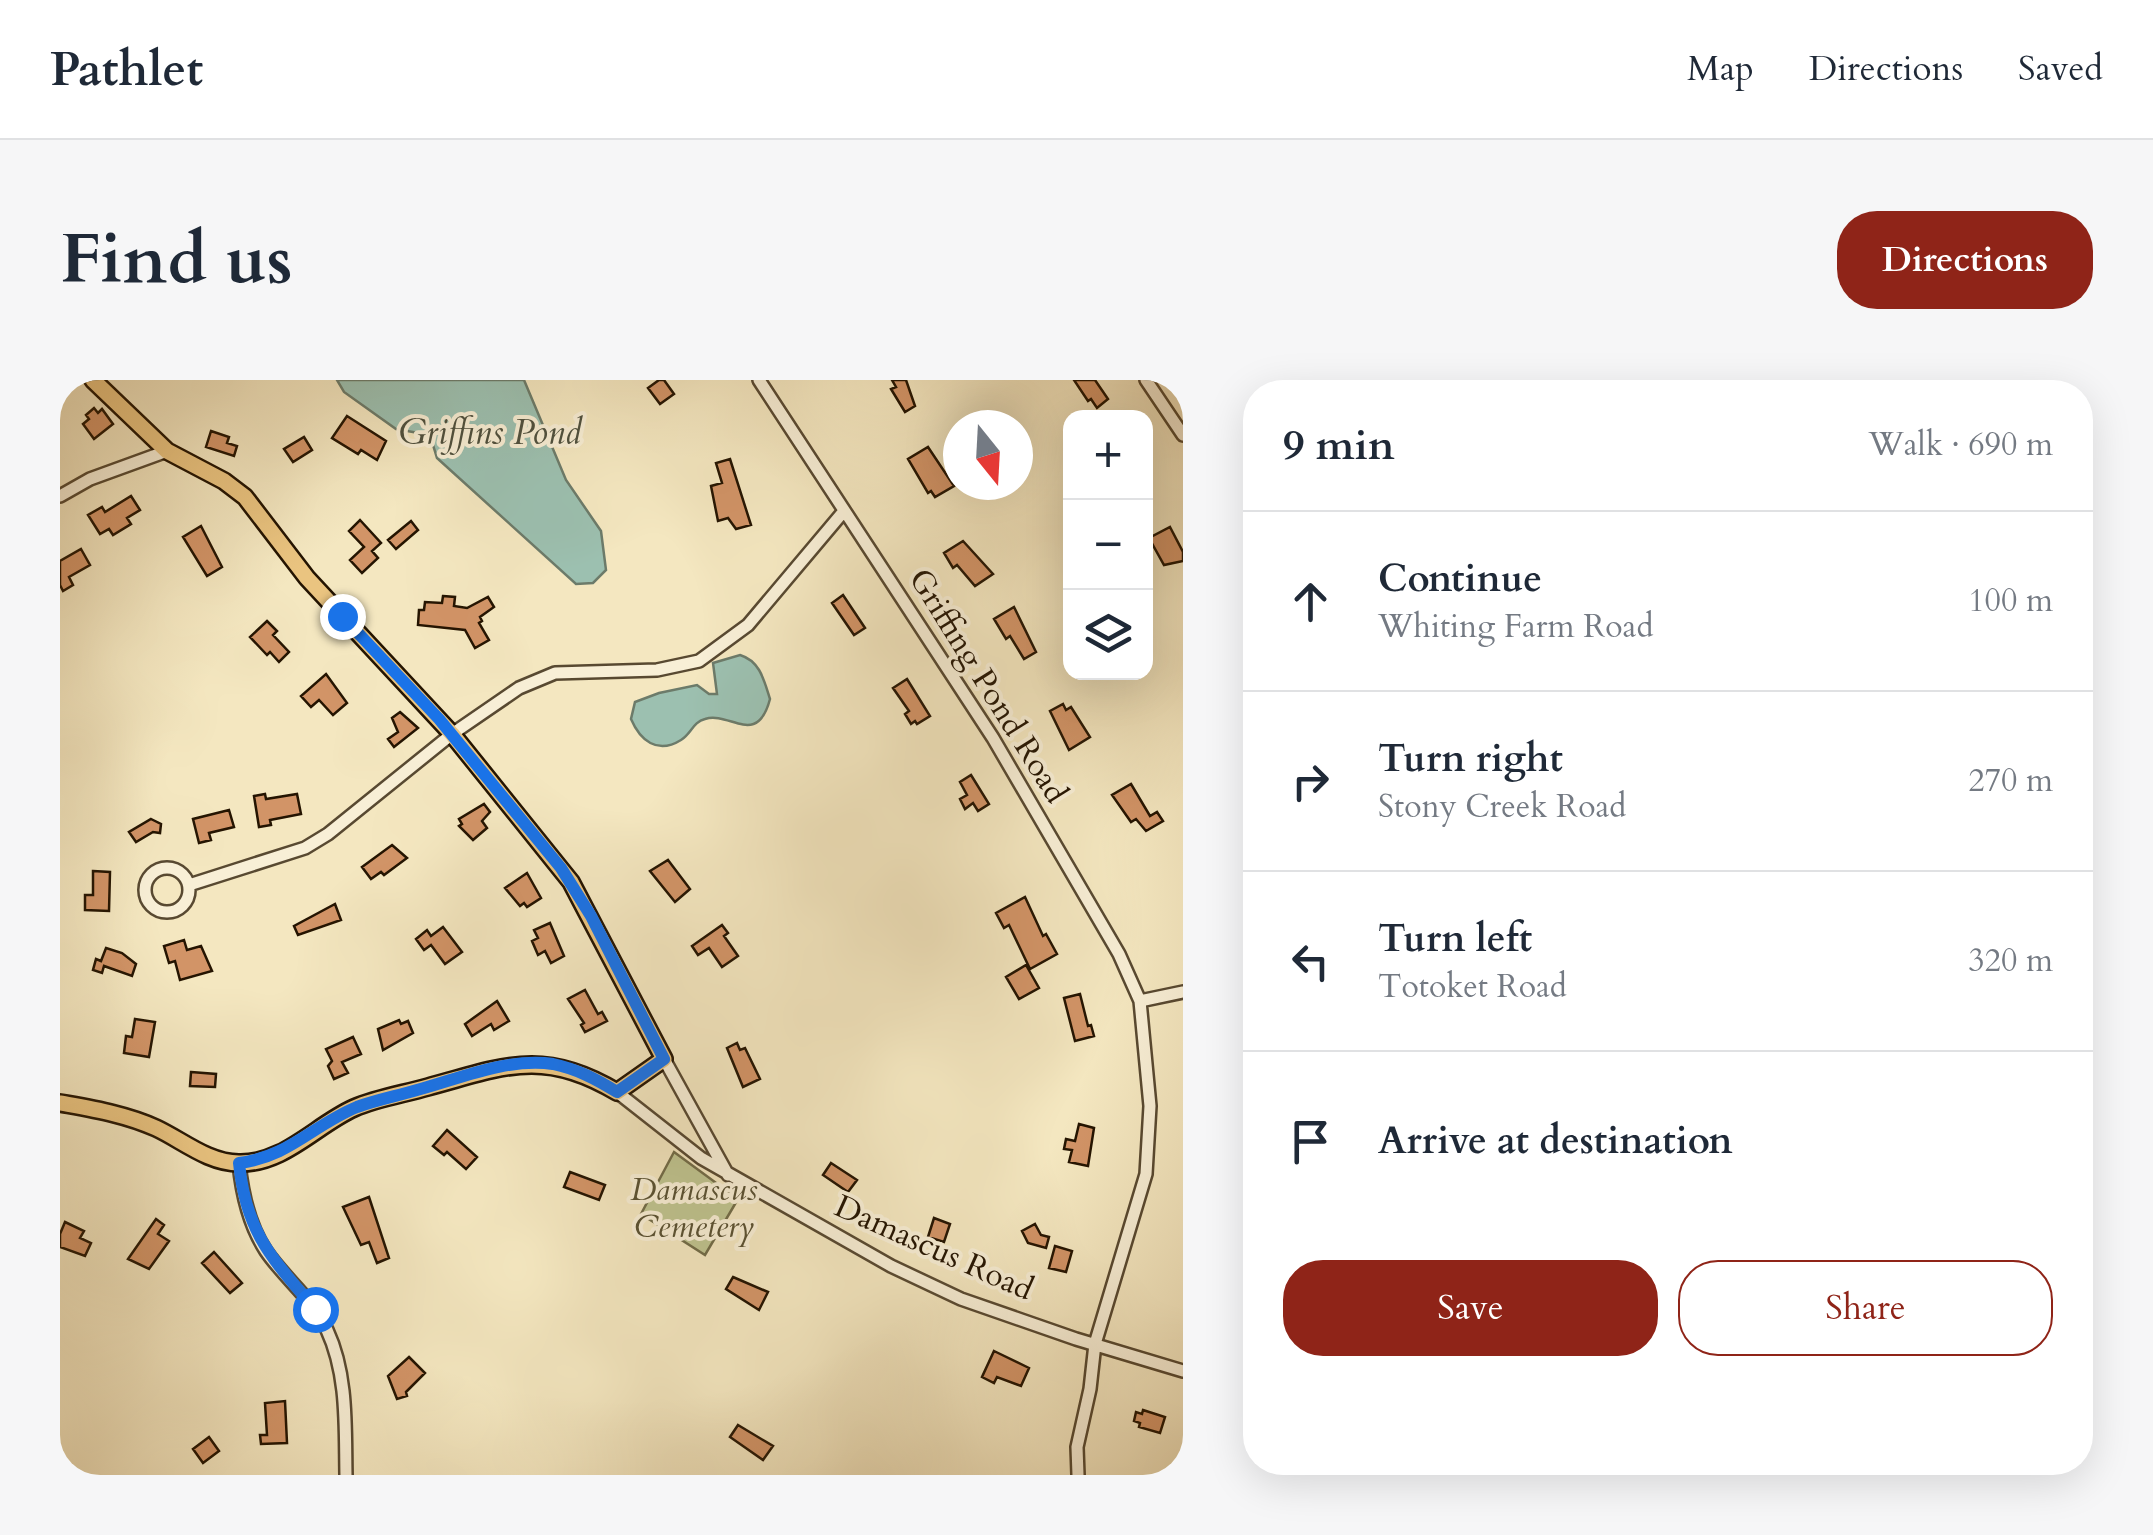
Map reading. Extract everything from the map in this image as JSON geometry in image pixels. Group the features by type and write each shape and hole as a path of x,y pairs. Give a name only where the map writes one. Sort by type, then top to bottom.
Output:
{"main road":[{"path":"60,1103 116,1114 154,1127 214,1159 239,1163 263,1160 282,1152 355,1108 492,1070 528,1063 552,1064 589,1075 617,1092 664,1059 571,882 452,734 307,578 246,498 224,480 167,451 93,380"}],"street":[{"name":"Griffing Pond Road","path":"760,380 993,738 1119,954 1140,1001 1150,1106 1146,1174 1095,1344 1077,1447 1078,1475"},
{"path":"1146,380 1183,435"},
{"path":"60,496 90,479 167,451"},
{"path":"189,886 304,848 328,834 509,692 555,673 657,670 699,661 748,625 844,511"},
{"path":"1140,1001 1183,992"},
{"path":"664,1059 728,1175"},
{"name":"Damascus Road","path":"617,1092 728,1175 892,1266 961,1298 1183,1370"},
{"path":"239,1163 242,1192 257,1235 267,1253 315,1309 332,1344 341,1373 346,1475"}],"green space":[{"name":"Damascus Cemetery","path":"674,1152 738,1199 705,1255 641,1214"}],"water":[{"name":"Griffins Pond","path":"337,380 524,380 566,480 601,531 606,570 593,583 576,584 437,458 430,435 396,429 344,392"},
{"path":"740,655 757,667 770,699 758,722 750,725 705,719 681,740 664,746 650,743 639,733 631,719 635,702 697,685 709,694 717,694 713,663"}],"building":[{"path":"664,380 674,394 660,404 648,388"},
{"path":"892,380 906,380 915,406 905,412 891,389 896,387"},
{"path":"1074,380 1095,380 1108,399 1097,408"},
{"path":"94,408 98,413 102,409 113,424 94,439 83,424"},
{"path":"347,416 386,441 377,460 332,438"},
{"path":"211,431 229,437 227,443 237,446 234,456 206,447"},
{"path":"304,437 312,450 293,462 284,449"},
{"path":"928,447 943,470 943,492 935,497 931,491 928,493 908,459"},
{"path":"730,459 751,525 736,529 728,518 718,521 711,486 722,483 716,463"},
{"path":"131,496 140,510 127,518 131,524 113,535 109,529 100,534 88,515 102,507 105,512"},
{"path":"360,520 381,543 372,551 378,558 362,573 350,560 364,547 349,531"},
{"path":"411,521 418,530 396,549 388,540"},
{"path":"201,526 222,567 207,576 183,537"},
{"path":"1170,527 1183,552 1183,561 1164,565 1153,545 1153,536"},
{"path":"963,541 993,574 975,586 957,565 953,568 944,553"},
{"path":"81,549 90,565 69,577 73,585 63,591 60,561"},
{"path":"843,595 865,628 854,635 832,603"},
{"path":"443,596 455,597 454,606 467,608 488,597 494,607 480,617 479,623 489,640 475,648 465,630 418,625 419,610 424,610 425,602 442,603"},
{"path":"1014,607 1036,652 1024,659 994,619"},
{"path":"267,621 277,631 273,635 289,652 279,662 250,637"},
{"path":"326,674 347,703 333,715 319,700 311,707 301,696"},
{"path":"907,679 930,716 917,724 911,724 905,714 909,711 893,688"},
{"path":"1063,704 1066,710 1071,707 1090,737 1069,750 1050,711"},
{"path":"400,712 418,728 394,747 388,739 398,732 392,718"},
{"path":"971,775 989,804 978,811 973,803 965,809 960,799 967,795 960,782"},
{"path":"1131,784 1150,816 1157,812 1163,821 1146,831 1136,819 1131,822 1112,795"},
{"path":"265,794 266,799 297,794 301,814 270,820 271,825 259,827 254,796"},
{"path":"484,804 490,812 482,821 487,828 473,840 459,826 459,819"},
{"path":"229,810 234,827 209,833 211,840 199,843 193,819"},
{"path":"151,819 161,824 160,833 153,832 136,842 129,832"},
{"path":"392,845 407,858 384,875 381,872 371,879 362,867"},
{"path":"668,860 690,889 675,902 650,871"},
{"path":"93,871 110,872 109,911 85,910 85,895 93,895"},
{"path":"527,873 541,898 527,907 524,903 520,906 505,888"},
{"path":"1025,897 1043,936 1046,934 1057,954 1030,969 1009,925 1004,928 996,913"},
{"path":"335,904 341,920 298,935 294,926"},
{"path":"550,923 564,956 551,963 545,951 538,955 532,941 538,938 534,930"},
{"path":"722,925 728,933 724,936 738,956 722,967 709,948 698,955 692,946"},
{"path":"443,927 462,952 445,964 431,945 424,950 416,939 427,930 431,936"},
{"path":"184,940 187,950 201,946 212,971 180,980 175,961 169,963 164,946"},
{"path":"106,948 122,953 136,964 132,976 104,966 102,973 93,970 96,959 101,961"},
{"path":"1026,965 1039,988 1019,999 1006,977"},
{"path":"585,990 598,1014 602,1012 607,1021 585,1032 581,1025 584,1023 568,999"},
{"path":"1080,994 1094,1036 1075,1041 1064,998"},
{"path":"497,1001 509,1021 494,1030 491,1024 472,1036 465,1024"},
{"path":"135,1019 155,1022 149,1057 124,1053 126,1036 132,1037"},
{"path":"399,1020 401,1024 408,1021 413,1033 383,1050 378,1029"},
{"path":"353,1037 361,1054 342,1062 348,1073 334,1079 326,1049"},
{"path":"737,1043 740,1050 745,1048 760,1079 743,1087 727,1048"},
{"path":"191,1072 216,1074 215,1087 190,1086"},
{"path":"1079,1124 1094,1128 1088,1166 1069,1162 1072,1150 1064,1149 1066,1139 1075,1141"},
{"path":"447,1130 477,1157 466,1169 447,1152 444,1155 433,1146"},
{"path":"831,1163 857,1180 848,1192 823,1175"},
{"path":"570,1172 605,1185 599,1200 564,1187"},
{"path":"369,1197 389,1258 377,1263 369,1242 361,1245 343,1207"},
{"path":"934,1218 950,1224 944,1242 928,1237"},
{"path":"156,1219 164,1225 158,1234 169,1241 149,1269 128,1259"},
{"path":"65,1222 84,1231 80,1238 91,1243 85,1256 60,1247"},
{"path":"1035,1224 1041,1235 1049,1237 1046,1248 1028,1243 1022,1231"},
{"path":"1055,1246 1072,1251 1066,1272 1049,1268"},
{"path":"214,1252 242,1283 230,1293 202,1263"},
{"path":"733,1277 768,1292 759,1310 726,1289"},
{"path":"994,1351 1029,1368 1021,1386 997,1377 994,1383 982,1377"},
{"path":"409,1357 425,1373 406,1392 407,1396 397,1399 388,1376"},
{"path":"285,1401 287,1443 261,1444 260,1435 267,1435 265,1403"},
{"path":"1143,1410 1165,1417 1160,1433 1139,1427 1140,1423 1134,1421 1136,1412 1142,1414"},
{"path":"738,1425 773,1446 763,1460 730,1437"},
{"path":"209,1437 219,1451 203,1463 193,1449"}],"route":[{"path":"315,1309 267,1253 257,1235 242,1192 239,1163 263,1160 282,1152 355,1108 492,1070 528,1063 552,1064 589,1075 617,1092 664,1059 591,916 561,868 439,719 342,616"}]}
